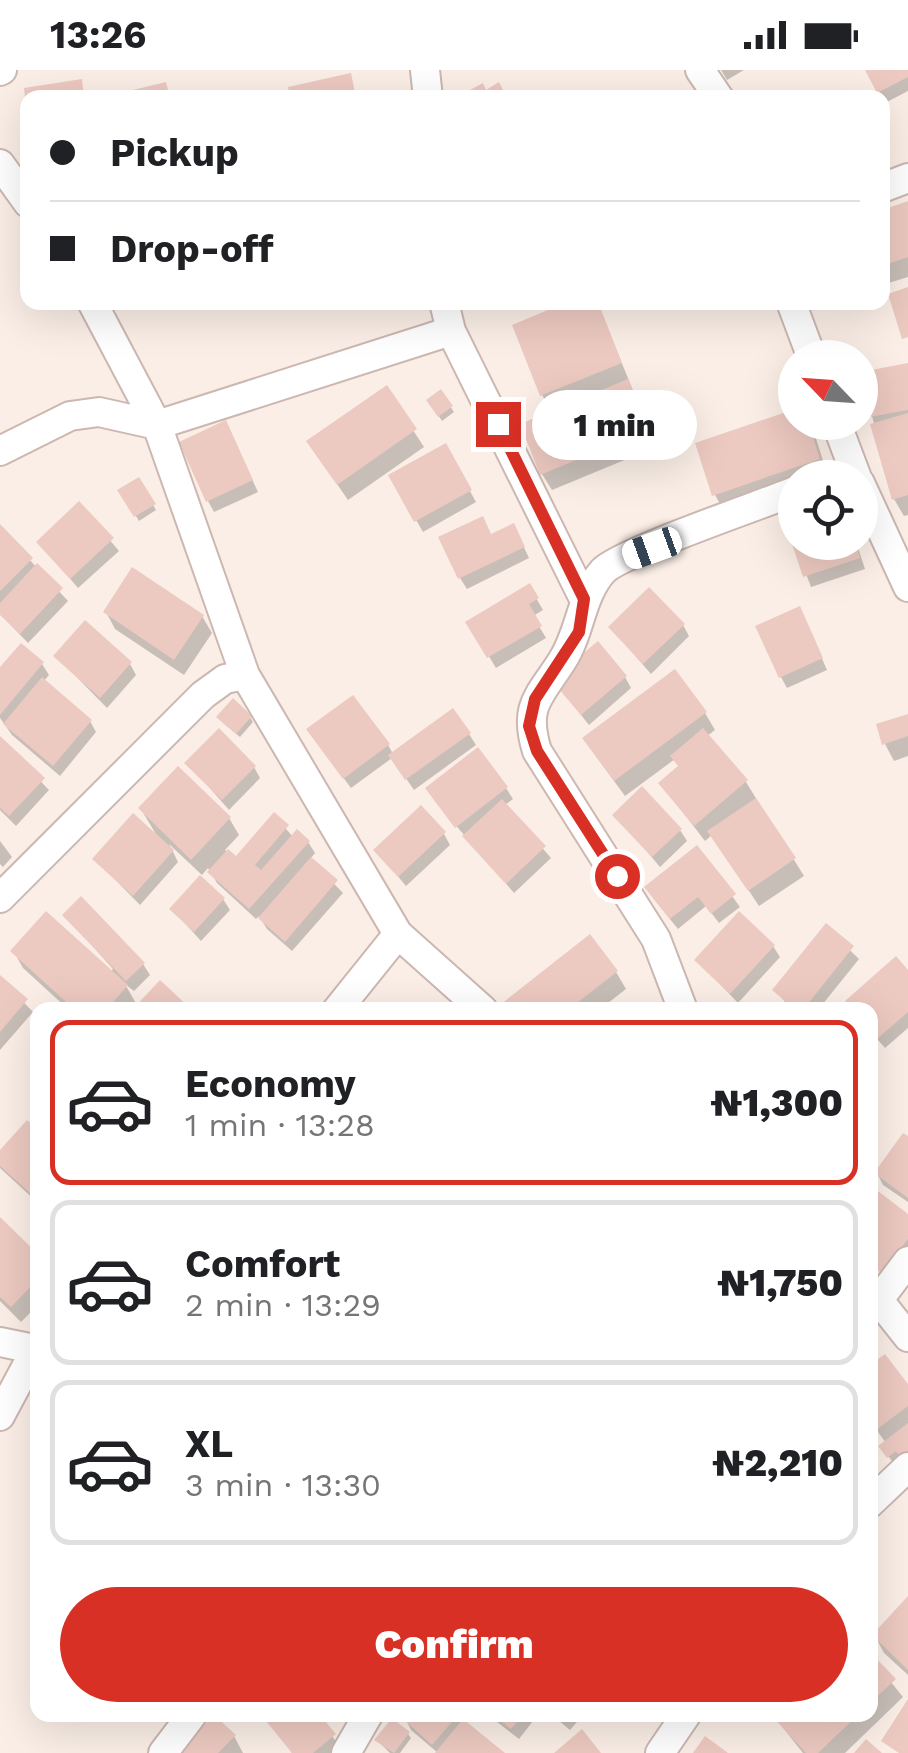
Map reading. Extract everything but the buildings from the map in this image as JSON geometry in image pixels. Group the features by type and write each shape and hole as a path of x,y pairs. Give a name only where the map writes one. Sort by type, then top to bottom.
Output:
{"street":[{"path":"0,164 20,192"},
{"path":"96,310 157,425 245,675 398,934 474,1002"},
{"path":"446,310 451,331 584,599"},
{"path":"795,310 806,340"},
{"path":"0,451 70,416 99,412 157,425 451,331"},
{"path":"681,1002 656,939 537,751 529,726 535,699 579,632 584,599 615,561 778,498"},
{"path":"878,530 908,587"},
{"path":"4,884 204,695 224,679 245,675"},
{"path":"343,1002 398,934"},
{"path":"878,1291 908,1261"},
{"path":"878,1298 908,1337"},
{"path":"0,1342 30,1346"},
{"path":"0,1416 30,1358"},
{"path":"878,1495 908,1467"},
{"path":"163,1753 187,1722"},
{"path":"346,1753 364,1722"},
{"path":"660,1753 681,1722"}],"route":[{"path":"498,424 584,599 579,632 535,699 529,726 537,751 617,876"}]}
